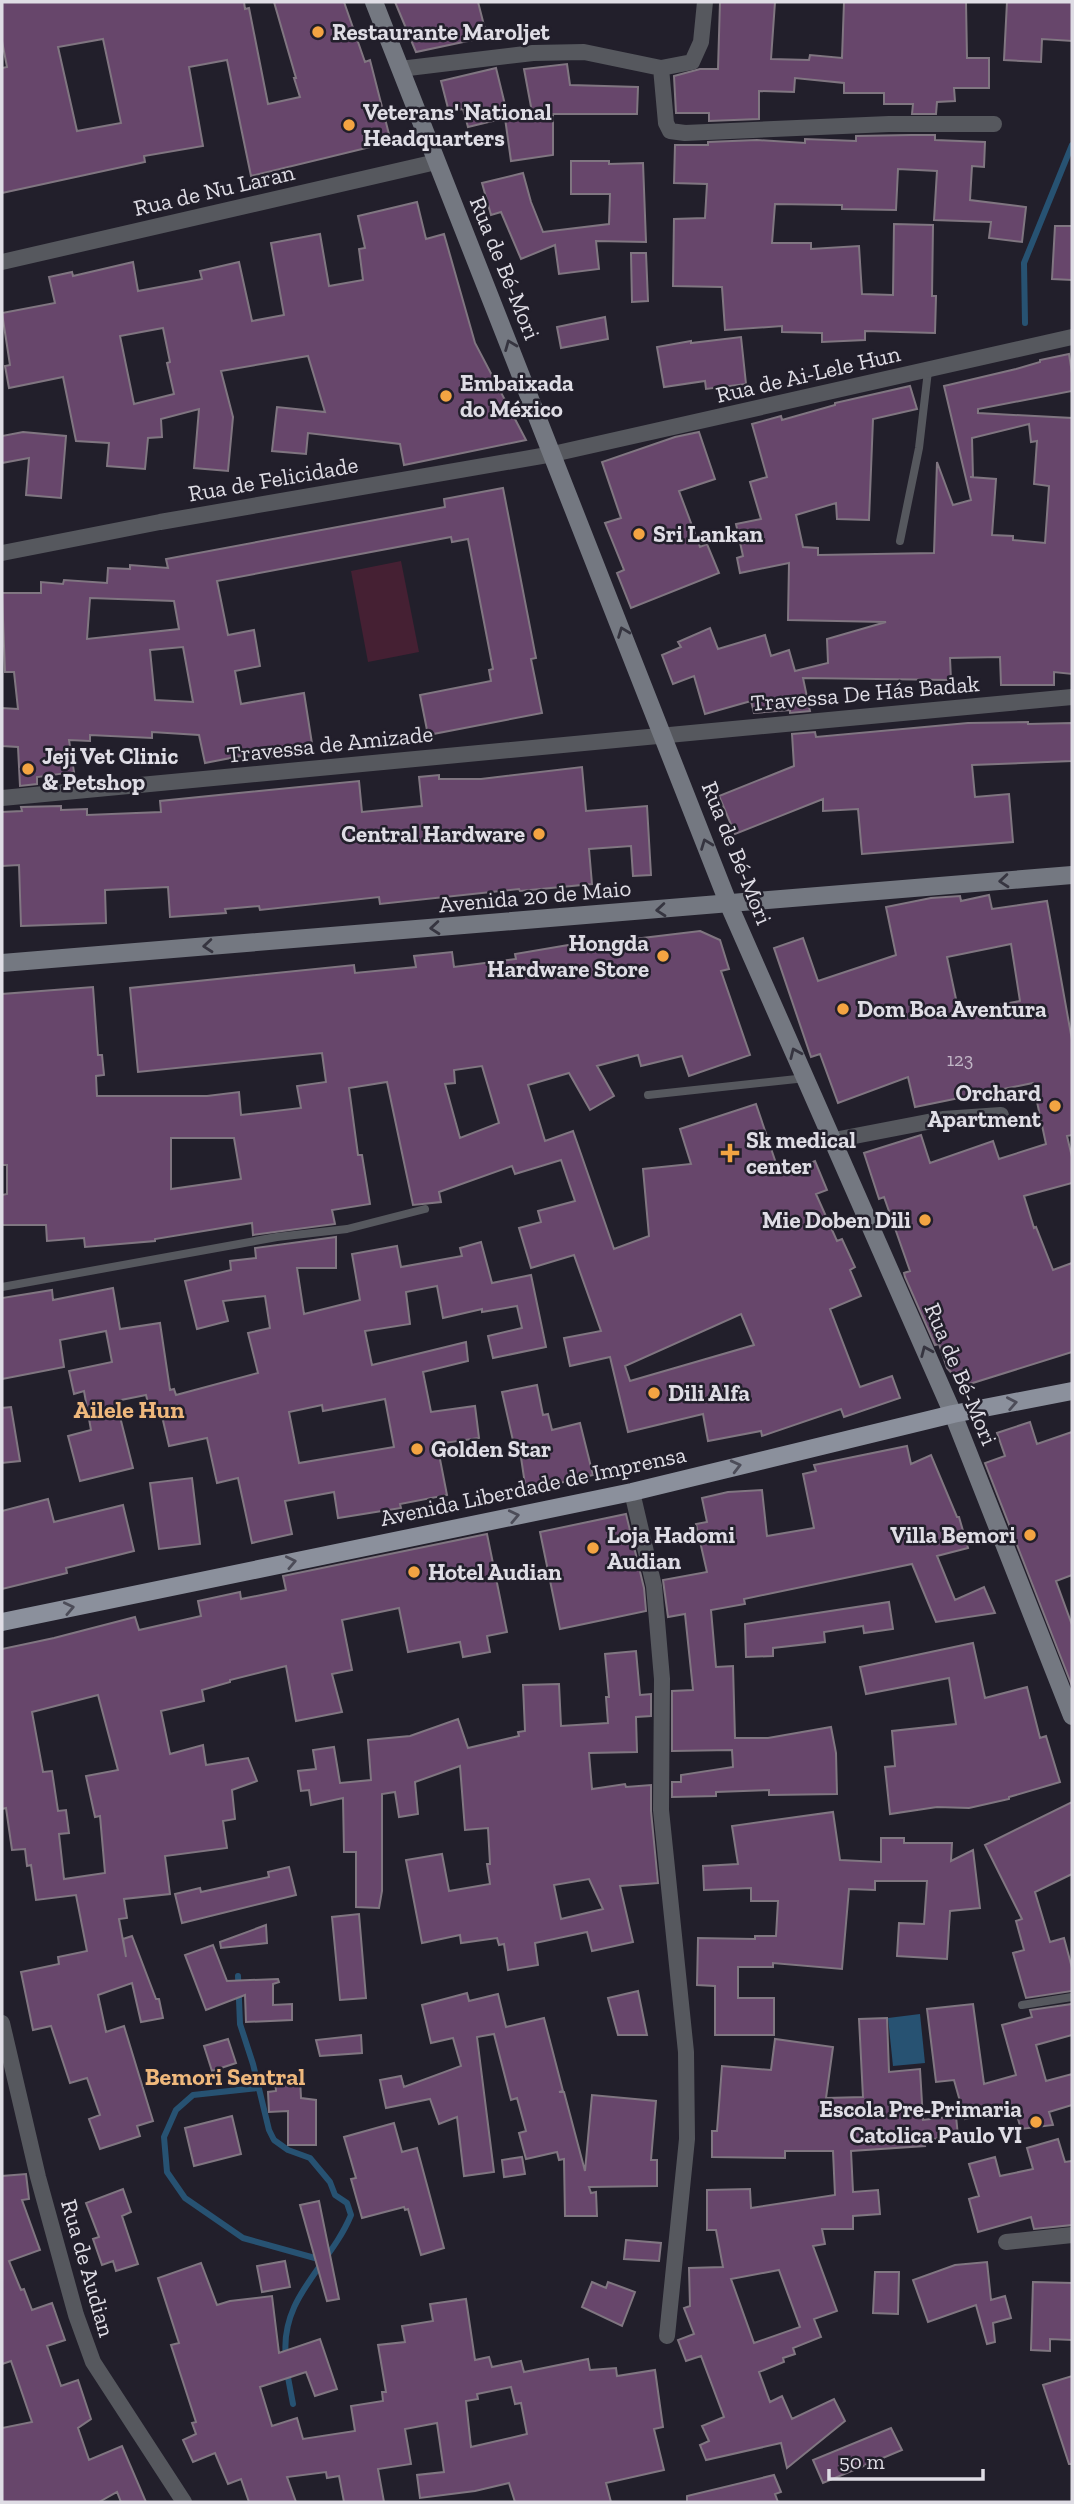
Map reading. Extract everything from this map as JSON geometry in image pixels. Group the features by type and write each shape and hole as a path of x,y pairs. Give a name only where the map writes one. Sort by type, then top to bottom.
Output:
{"main road":[{"name":"Rua de Bé-Mori","path":"374,2 554,454 729,905 953,1414 1072,1716"},
{"name":"Avenida 20 de Maio","path":"2,963 1072,875"},
{"name":"Avenida Liberdade de Imprensa","path":"2,1622 632,1492 953,1414 1072,1391"}],"street":[{"path":"400,69 533,53 584,52 661,68 692,62 701,42 705,2"},
{"path":"661,68 666,123 670,131 685,133 889,124 994,124"},
{"name":"Rua de Nu Laran","path":"2,262 436,162"},
{"name":"Rua de Ai-Lele Hun","path":"554,454 1072,337"},
{"name":"Rua de Felicidade","path":"2,553 160,522 554,454"},
{"name":"Travessa De Hás Badak","path":"663,734 1072,697"},
{"name":"Travessa de Amizade","path":"2,798 663,734"},
{"path":"834,1140 943,1119 1001,1115"},
{"path":"632,1492 654,1586 662,1679 661,1811 686,2052 687,2139 667,2336"},
{"name":"Rua de Audian","path":"2,2023 38,2177 76,2315 93,2362 184,2502"},
{"path":"1006,2242 1072,2235"}],"lane":[{"path":"900,541 919,448 928,371"},
{"path":"648,1095 807,1078"},
{"path":"2,1287 277,1237 347,1229 425,1209"},
{"path":"1022,2006 1072,1997"}],"shaded area":[{"path":"401,561 419,652 368,662 351,571"}],"water":[{"path":"920,2014 925,2063 893,2066 888,2018"}],"building":[{"path":"2,2 244,2 245,9 249,8 268,104 300,97 274,2 344,2 365,62 370,60 391,142 251,176 227,60 189,67 203,146 144,156 145,162 2,193 2,68 7,67 2,41","holes":["103,39 121,123 77,131 58,47"]},
{"path":"395,2 478,2 487,37 416,52"},
{"path":"720,2 775,2 771,59 809,60 810,55 842,58 844,2 966,2 967,58 989,58 989,88 954,88 955,101 937,102 936,114 912,114 913,104 884,104 884,93 844,93 844,83 795,78 794,92 759,91 759,119 709,121 709,113 676,113 674,76 700,69 718,69"},
{"path":"1007,2 1072,2 1072,41 1042,39 1041,62 1004,60"},
{"path":"567,64 570,85 638,87 637,114 553,114 553,155 511,161 505,118 468,127 463,109 449,112 441,81 496,68 508,117 532,112 524,69"},
{"path":"935,135 935,140 985,142 984,167 972,166 970,200 1026,207 1022,242 989,238 991,222 934,220 937,171 898,169 896,210 842,209 842,205 775,204 772,243 811,243 811,249 859,246 862,294 893,295 894,224 933,225 932,296 936,296 935,333 865,331 865,340 822,342 822,333 782,332 782,326 725,330 722,287 673,286 674,219 705,218 707,184 674,183 675,145 757,140 805,143 805,139 856,141 856,136"},
{"path":"571,161 643,163 646,242 596,241 599,269 559,274 555,245 521,259 501,212 491,215 482,183 523,173 543,232 609,224 610,194 571,194"},
{"path":"417,202 426,239 444,234 475,343 526,440 404,465 400,444 308,433 306,454 272,451 277,407 325,412 308,356 221,371 233,417 228,471 194,468 199,409 161,419 162,437 148,438 145,469 107,466 109,443 76,441 63,377 9,388 5,366 10,365 2,313 55,303 49,277 72,272 73,276 133,262 138,291 202,279 200,271 239,262 252,321 284,315 271,243 320,234 329,286 363,280 359,249 365,248 358,216","holes":["163,328 170,362 167,363 174,394 134,404 120,336"]},
{"path":"1055,226 1072,226 1072,280 1052,279"},
{"path":"631,253 646,253 648,301 632,302"},
{"path":"605,317 608,339 561,348 557,327"},
{"path":"741,337 746,384 706,389 705,381 664,387 657,347"},
{"path":"1069,354 1072,391 978,409 978,413 1072,418 1072,674 1054,672 1054,685 1001,685 1000,657 950,658 951,680 803,678 810,711 790,713 790,710 754,713 751,701 705,714 694,676 673,684 662,655 681,647 678,642 710,628 718,649 765,635 771,656 789,650 795,671 828,663 827,639 886,622 788,620 789,563 740,573 737,558 743,556 736,524 761,519 750,482 767,477 752,424 781,416 782,420 835,403 910,386 917,409 873,419 869,520 837,519 836,503 796,515 803,547 818,548 818,555 934,553 937,462 953,505 971,500 944,386 1016,369 1040,360","holes":["1029,424 1031,442 1037,441 1034,484 1049,486 1045,543 1013,540 1013,536 992,535 996,479 970,477 973,477 972,438"]},
{"path":"23,432 66,436 61,498 26,495 29,458 2,463 2,436"},
{"path":"699,432 715,479 679,491 700,547 707,544 719,573 631,608 617,573 624,570 605,523 621,518 602,462 675,437"},
{"path":"503,488 536,658 531,659 542,713 428,735 420,695 491,681 489,670 493,669 468,539 452,542 451,537 217,581 228,635 254,630 260,666 235,671 241,704 304,693 313,750 268,757 267,751 205,763 199,735 152,732 152,738 90,735 90,741 69,740 74,772 37,777 37,784 20,786 18,747 2,746 2,708 18,709 14,672 5,672 2,593 41,593 41,582 63,584 64,580 107,583 108,568 130,569 130,565 168,568 166,559 445,507 444,499","holes":["90,598 174,601 179,629 87,639","183,647 193,702 155,700 150,650"]},
{"path":"968,723 1072,723 1072,761 972,765 975,797 1009,794 1013,842 862,854 858,809 823,811 823,799 735,834 719,796 794,766 792,734 815,732 816,737"},
{"path":"582,767 586,811 647,806 651,875 633,876 631,846 589,849 592,884 380,904 379,897 260,910 259,906 225,909 226,913 170,917 168,887 105,890 106,923 21,926 19,865 2,866 2,812 22,811 21,807 61,806 61,810 87,809 87,815 161,812 160,801 359,781 362,812 422,806 419,777 439,775 439,779 481,779"},
{"path":"989,895 992,909 1047,901 1072,1040 1072,1135 1067,1136 1072,1157 1072,1183 1024,1196 1034,1228 1036,1227 1053,1270 1072,1263 1072,1352 963,1386 947,1368 939,1344 935,1345 905,1277 904,1273 910,1271 884,1197 879,1199 864,1153 921,1135 930,1163 993,1141 999,1159 1046,1144 1033,1083 915,1107 908,1077 838,1103 820,1054 811,1057 774,948 803,938 818,981 896,955 886,907 931,898 960,896 961,901","holes":["1011,944 1020,1001 959,1013 947,957"]},
{"path":"700,931 720,940 729,969 721,971 750,1055 689,1076 682,1056 641,1066 638,1055 597,1066 614,1096 590,1110 569,1073 528,1085 545,1141 573,1131 614,1249 649,1236 643,1169 691,1164 680,1129 756,1104 780,1175 815,1161 827,1190 816,1194 837,1241 842,1239 855,1267 850,1270 861,1296 830,1309 860,1387 892,1376 900,1398 844,1417 841,1409 762,1436 761,1431 708,1441 703,1414 628,1432 610,1357 570,1366 564,1338 601,1331 574,1255 531,1268 519,1228 541,1222 538,1211 575,1201 561,1160 515,1174 512,1166 439,1192 441,1202 413,1205 387,1082 349,1088 358,1155 362,1155 370,1204 332,1210 335,1224 253,1235 252,1223 155,1241 85,1247 84,1238 47,1241 46,1225 2,1225 2,1195 7,1194 7,1165 2,1165 2,994 93,987 98,1055 102,1055 104,1075 96,1076 97,1096 207,1096 239,1092 241,1115 301,1108 297,1086 326,1082 322,1053 138,1072 130,988 354,965 355,973 416,967 414,956 452,952 454,967 516,959 515,954 592,941 592,944","holes":["482,1066 499,1123 460,1138 445,1084 455,1083 454,1070","171,1138 234,1138 241,1179 171,1189","741,1314 754,1345 630,1381 625,1366"]},
{"path":"336,1237 336,1268 297,1268 304,1314 360,1300 352,1254 397,1246 401,1267 462,1256 460,1248 481,1242 492,1283 531,1275 546,1347 493,1358 488,1336 522,1328 517,1306 482,1312 482,1309 443,1318 437,1286 406,1292 410,1324 365,1331 372,1365 466,1342 468,1361 423,1372 431,1412 475,1406 479,1438 437,1444 447,1495 400,1504 401,1508 338,1518 334,1492 285,1501 292,1534 252,1543 238,1478 217,1483 207,1438 169,1446 161,1412 151,1415 146,1395 116,1401 133,1468 80,1481 68,1436 91,1430 84,1391 74,1394 69,1371 112,1362 106,1331 60,1340 64,1367 2,1379 2,1298 52,1290 53,1300 113,1288 120,1329 160,1323 170,1390 174,1389 176,1395 258,1373 248,1333 270,1328 265,1296 223,1301 228,1321 197,1329 185,1281 231,1270 230,1261 256,1258 255,1248","holes":["385,1399 394,1447 299,1463 289,1412 322,1405 323,1411"]},
{"path":"537,1385 543,1415 548,1414 552,1430 580,1423 593,1475 526,1491 519,1444 514,1445 502,1392"},
{"path":"11,1407 20,1461 2,1463 2,1408"},
{"path":"1030,1422 1037,1444 1072,1432 1072,1575 1056,1581 1072,1625 1072,1686 985,1463 1005,1456 997,1433"},
{"path":"907,1446 911,1464 931,1455 959,1517 968,1548 937,1556 955,1600 984,1587 995,1613 936,1622 912,1564 744,1599 745,1604 711,1610 716,1667 733,1666 735,1738 768,1738 831,1727 836,1753 837,1794 769,1795 769,1790 716,1792 716,1796 672,1797 672,1782 681,1782 681,1775 733,1767 732,1750 672,1751 672,1691 693,1690 685,1614 668,1617 663,1580 707,1572 696,1524 707,1522 702,1498 728,1492 762,1490 767,1536 814,1528 803,1474 816,1471 814,1465"},
{"path":"192,1478 200,1544 159,1549 150,1483"},
{"path":"48,1499 54,1522 123,1505 134,1551 66,1568 67,1573 2,1589 2,1511"},
{"path":"626,1514 644,1588 646,1611 560,1629 540,1532"},
{"path":"487,1534 507,1632 487,1636 490,1652 463,1657 460,1642 408,1652 399,1608 342,1620 352,1670 332,1674 342,1712 296,1721 286,1666 202,1690 204,1701 161,1711 170,1754 203,1745 206,1765 248,1758 257,1781 232,1790 235,1819 223,1821 227,1848 165,1856 170,1894 124,1899 127,1918 119,1919 126,1957 123,1939 132,1936 156,1999 159,1999 163,2018 141,2022 132,1983 98,1995 106,2032 124,2026 153,2121 137,2126 140,2136 100,2149 89,2119 100,2115 87,2078 70,2083 51,2026 33,2030 21,1972 59,1964 58,1957 87,1951 76,1895 36,1900 31,1865 27,1866 25,1849 12,1850 6,1808 2,1809 2,1649 135,1617 139,1630 201,1616 198,1601 240,1592 241,1599 286,1590 283,1576","holes":["98,1695 118,1770 86,1776 95,1817 100,1816 105,1873 64,1879 59,1834 69,1833 66,1810 58,1811 52,1771 43,1772 32,1712"]},
{"path":"889,1602 893,1629 864,1633 863,1626 824,1632 825,1642 773,1648 773,1656 746,1657 745,1624"},
{"path":"973,1643 985,1698 1027,1687 1040,1738 1046,1736 1060,1782 1009,1799 969,1808 937,1807 890,1814 885,1767 895,1766 892,1731 956,1724 949,1678 866,1694 860,1667"},
{"path":"636,1651 640,1695 651,1694 651,1716 636,1717 637,1752 589,1753 592,1789 625,1784 626,1787 651,1785 658,1883 620,1886 633,1942 592,1951 587,1932 535,1943 538,1965 508,1970 504,1944 499,1945 497,1938 461,1943 460,1935 422,1943 406,1860 442,1854 449,1891 490,1884 487,1864 490,1864 488,1828 465,1830 460,1766 415,1782 418,1814 399,1817 395,1792 382,1794 382,1891 379,1908 356,1907 356,1852 344,1852 343,1798 311,1805 309,1790 301,1791 298,1771 316,1769 313,1750 334,1747 340,1783 371,1780 368,1740 410,1736 458,1719 468,1748 519,1736 518,1732 525,1731 523,1685 559,1684 561,1726 608,1723 606,1697 609,1697 605,1654","holes":["589,1879 603,1909 561,1919 554,1885"]},
{"path":"1072,1802 1072,1874 1035,1892 1050,1942 1064,1938 1072,1968 1072,1991 1026,1998 1013,1953 1024,1950 1016,1921 1022,1919 985,1845"},
{"path":"833,1812 840,1860 881,1862 881,1838 904,1838 904,1843 952,1843 951,1861 973,1850 980,1908 950,1911 947,1959 897,1956 899,1923 924,1924 927,1881 875,1881 875,1890 849,1889 842,1969 773,1963 773,1967 738,1967 738,1998 774,1998 774,2035 715,2035 715,1986 697,1985 698,1938 755,1939 755,1936 776,1936 778,1901 751,1901 751,1888 704,1890 703,1866 738,1864 732,1826"},
{"path":"289,1867 296,1895 182,1923 175,1894 200,1888 201,1892 269,1877 268,1872"},
{"path":"359,1914 366,1998 340,2000 332,1917"},
{"path":"266,1925 267,1943 221,1948 220,1942"},
{"path":"213,1945 227,1981 278,1979 279,1982 273,1984 273,2005 292,2004 292,2020 246,2022 245,1995 206,2010 185,1955"},
{"path":"638,1991 647,2035 618,2035 608,1998"},
{"path":"467,1993 469,2001 498,1994 506,2027 544,2018 563,2091 559,2092 564,2092 585,2171 592,2095 656,2101 651,2160 657,2160 657,2186 589,2187 591,2193 596,2192 597,2216 565,2216 564,2159 559,2160 557,2152 526,2159 519,2133 526,2131 517,2098 511,2100 494,2034 477,2037 494,2172 464,2176 457,2117 439,2124 430,2099 386,2108 380,2080 401,2076 404,2087 461,2066 453,2038 431,2043 422,2005"},
{"path":"973,2004 984,2084 1016,2075 1002,2025 1032,2017 1030,2010 1072,2004 1072,2035 1036,2045 1046,2081 1072,2074 1072,2105 1049,2112 1053,2125 1021,2129 1014,2105 965,2119 954,2080 936,2082 927,2009"},
{"path":"887,2018 889,2072 920,2069 923,2120 956,2116 958,2136 924,2140 925,2146 851,2151 853,2192 878,2190 880,2214 853,2216 853,2229 822,2229 825,2244 813,2246 837,2311 814,2319 821,2337 793,2348 795,2354 783,2358 784,2362 759,2372 770,2402 782,2396 792,2419 834,2399 845,2421 787,2468 781,2443 706,2460 700,2445 709,2441 702,2426 724,2417 701,2356 686,2361 678,2340 694,2334 684,2308 690,2306 689,2268 723,2267 716,2230 707,2230 707,2190 750,2189 751,2208 835,2195 833,2151 785,2151 785,2158 712,2157 712,2131 717,2131 722,2066 771,2070 775,2039 833,2047 826,2098 863,2097 859,2019","holes":["779,2270 800,2327 754,2343 731,2279"]},
{"path":"361,2035 362,2053 320,2056 316,2040"},
{"path":"228,2039 236,2063 212,2071 204,2046"},
{"path":"300,2077 301,2098 316,2100 316,2145 288,2145 288,2111 269,2112 268,2092 276,2091 275,2079"},
{"path":"232,2116 241,2154 194,2166 185,2128"},
{"path":"394,2123 402,2152 417,2148 444,2248 421,2255 408,2209 405,2210 404,2207 362,2218 351,2179 356,2178 344,2137"},
{"path":"1058,2139 1065,2162 1072,2161 1072,2225 1034,2229 1031,2217 978,2232 969,2199 979,2196 969,2164 995,2157 1000,2176 1033,2169 1027,2148"},
{"path":"522,2157 525,2174 504,2177 502,2160"},
{"path":"26,2174 29,2199 22,2200 40,2250 9,2261 32,2310 52,2303 65,2340 47,2346 61,2386 78,2380 91,2419 78,2428 89,2460 122,2446 146,2502 121,2502 117,2492 99,2502 2,2502 2,2428 32,2422 11,2361 2,2364 2,2176"},
{"path":"123,2189 131,2212 122,2216 138,2264 116,2271 113,2261 102,2265 93,2239 99,2237 86,2203"},
{"path":"319,2201 339,2299 327,2301 300,2205"},
{"path":"626,2240 661,2243 659,2261 624,2259"},
{"path":"285,2261 290,2287 262,2292 257,2266"},
{"path":"987,2262 991,2300 1005,2296 1011,2318 993,2323 995,2342 987,2344 976,2305 928,2322 913,2280 955,2265"},
{"path":"201,2263 217,2305 272,2296 279,2353 320,2339 337,2389 315,2396 306,2372 260,2387 272,2426 297,2418 303,2439 355,2431 351,2406 383,2401 382,2392 386,2392 378,2345 405,2342 402,2326 433,2321 430,2304 466,2299 475,2360 489,2357 492,2367 521,2361 524,2372 588,2359 590,2370 616,2368 617,2376 655,2370 663,2427 654,2429 664,2470 606,2483 611,2502 515,2502 509,2483 475,2491 420,2498 417,2475 444,2472 437,2423 405,2429 411,2464 378,2469 384,2502 344,2502 339,2476 327,2478 326,2472 287,2477 296,2502 249,2502 241,2479 228,2484 215,2453 193,2462 183,2440 196,2434 192,2423 196,2422 171,2345 179,2343 158,2278","holes":["511,2387 515,2404 521,2403 527,2434 471,2447 466,2401 478,2399 477,2394"]},
{"path":"875,2272 899,2272 898,2314 873,2313"},
{"path":"592,2282 606,2288 608,2282 635,2292 622,2326 582,2307"},
{"path":"1033,2282 1072,2283 1072,2340 1050,2339 1050,2351 1031,2350"},
{"path":"1072,2376 1072,2464 1069,2464 1043,2385"},
{"path":"891,2428 902,2450 823,2483 813,2460"},
{"path":"774,2475 781,2492 775,2494 778,2502 687,2502 687,2496"}],"waterway":[{"path":"1025,323 1024,263 1072,145"},
{"path":"238,1976 240,2024 269,2130 274,2140 288,2150 310,2158 330,2182 335,2195 347,2203 351,2215 298,2299 286,2336 286,2358"},
{"path":"257,2088 193,2095 176,2110 164,2137 167,2172 185,2198 243,2238 322,2260"},
{"path":"287,2372 293,2404"}],"place":[{"name":"Restaurante Maroljet","path":"318,32"},
{"name":"Veterans' National Headquarters","path":"349,125"},
{"name":"Embaixada do México","path":"446,396"},
{"name":"Sri Lankan","path":"639,534"},
{"name":"Jeji Vet Clinic & Petshop","path":"28,769"},
{"name":"Central Hardware","path":"539,834"},
{"name":"Hongda Hardware Store","path":"663,956"},
{"name":"Dom Boa Aventura","path":"843,1009"},
{"name":"Orchard Apartment","path":"1055,1106"},
{"name":"Sk medical center","path":"730,1153"},
{"name":"Mie Doben Dili","path":"925,1220"},
{"name":"Dili Alfa","path":"654,1393"},
{"name":"Golden Star","path":"417,1449"},
{"name":"Villa Bemori","path":"1030,1535"},
{"name":"Loja Hadomi Audian","path":"593,1548"},
{"name":"Hotel Audian","path":"414,1572"},
{"name":"Escola Pre-Primaria Catolica Paulo VI","path":"1036,2122"}],"district":[{"name":"Ailele Hun","path":"129,1410"},
{"name":"Bemori Sentral","path":"225,2077"}]}
